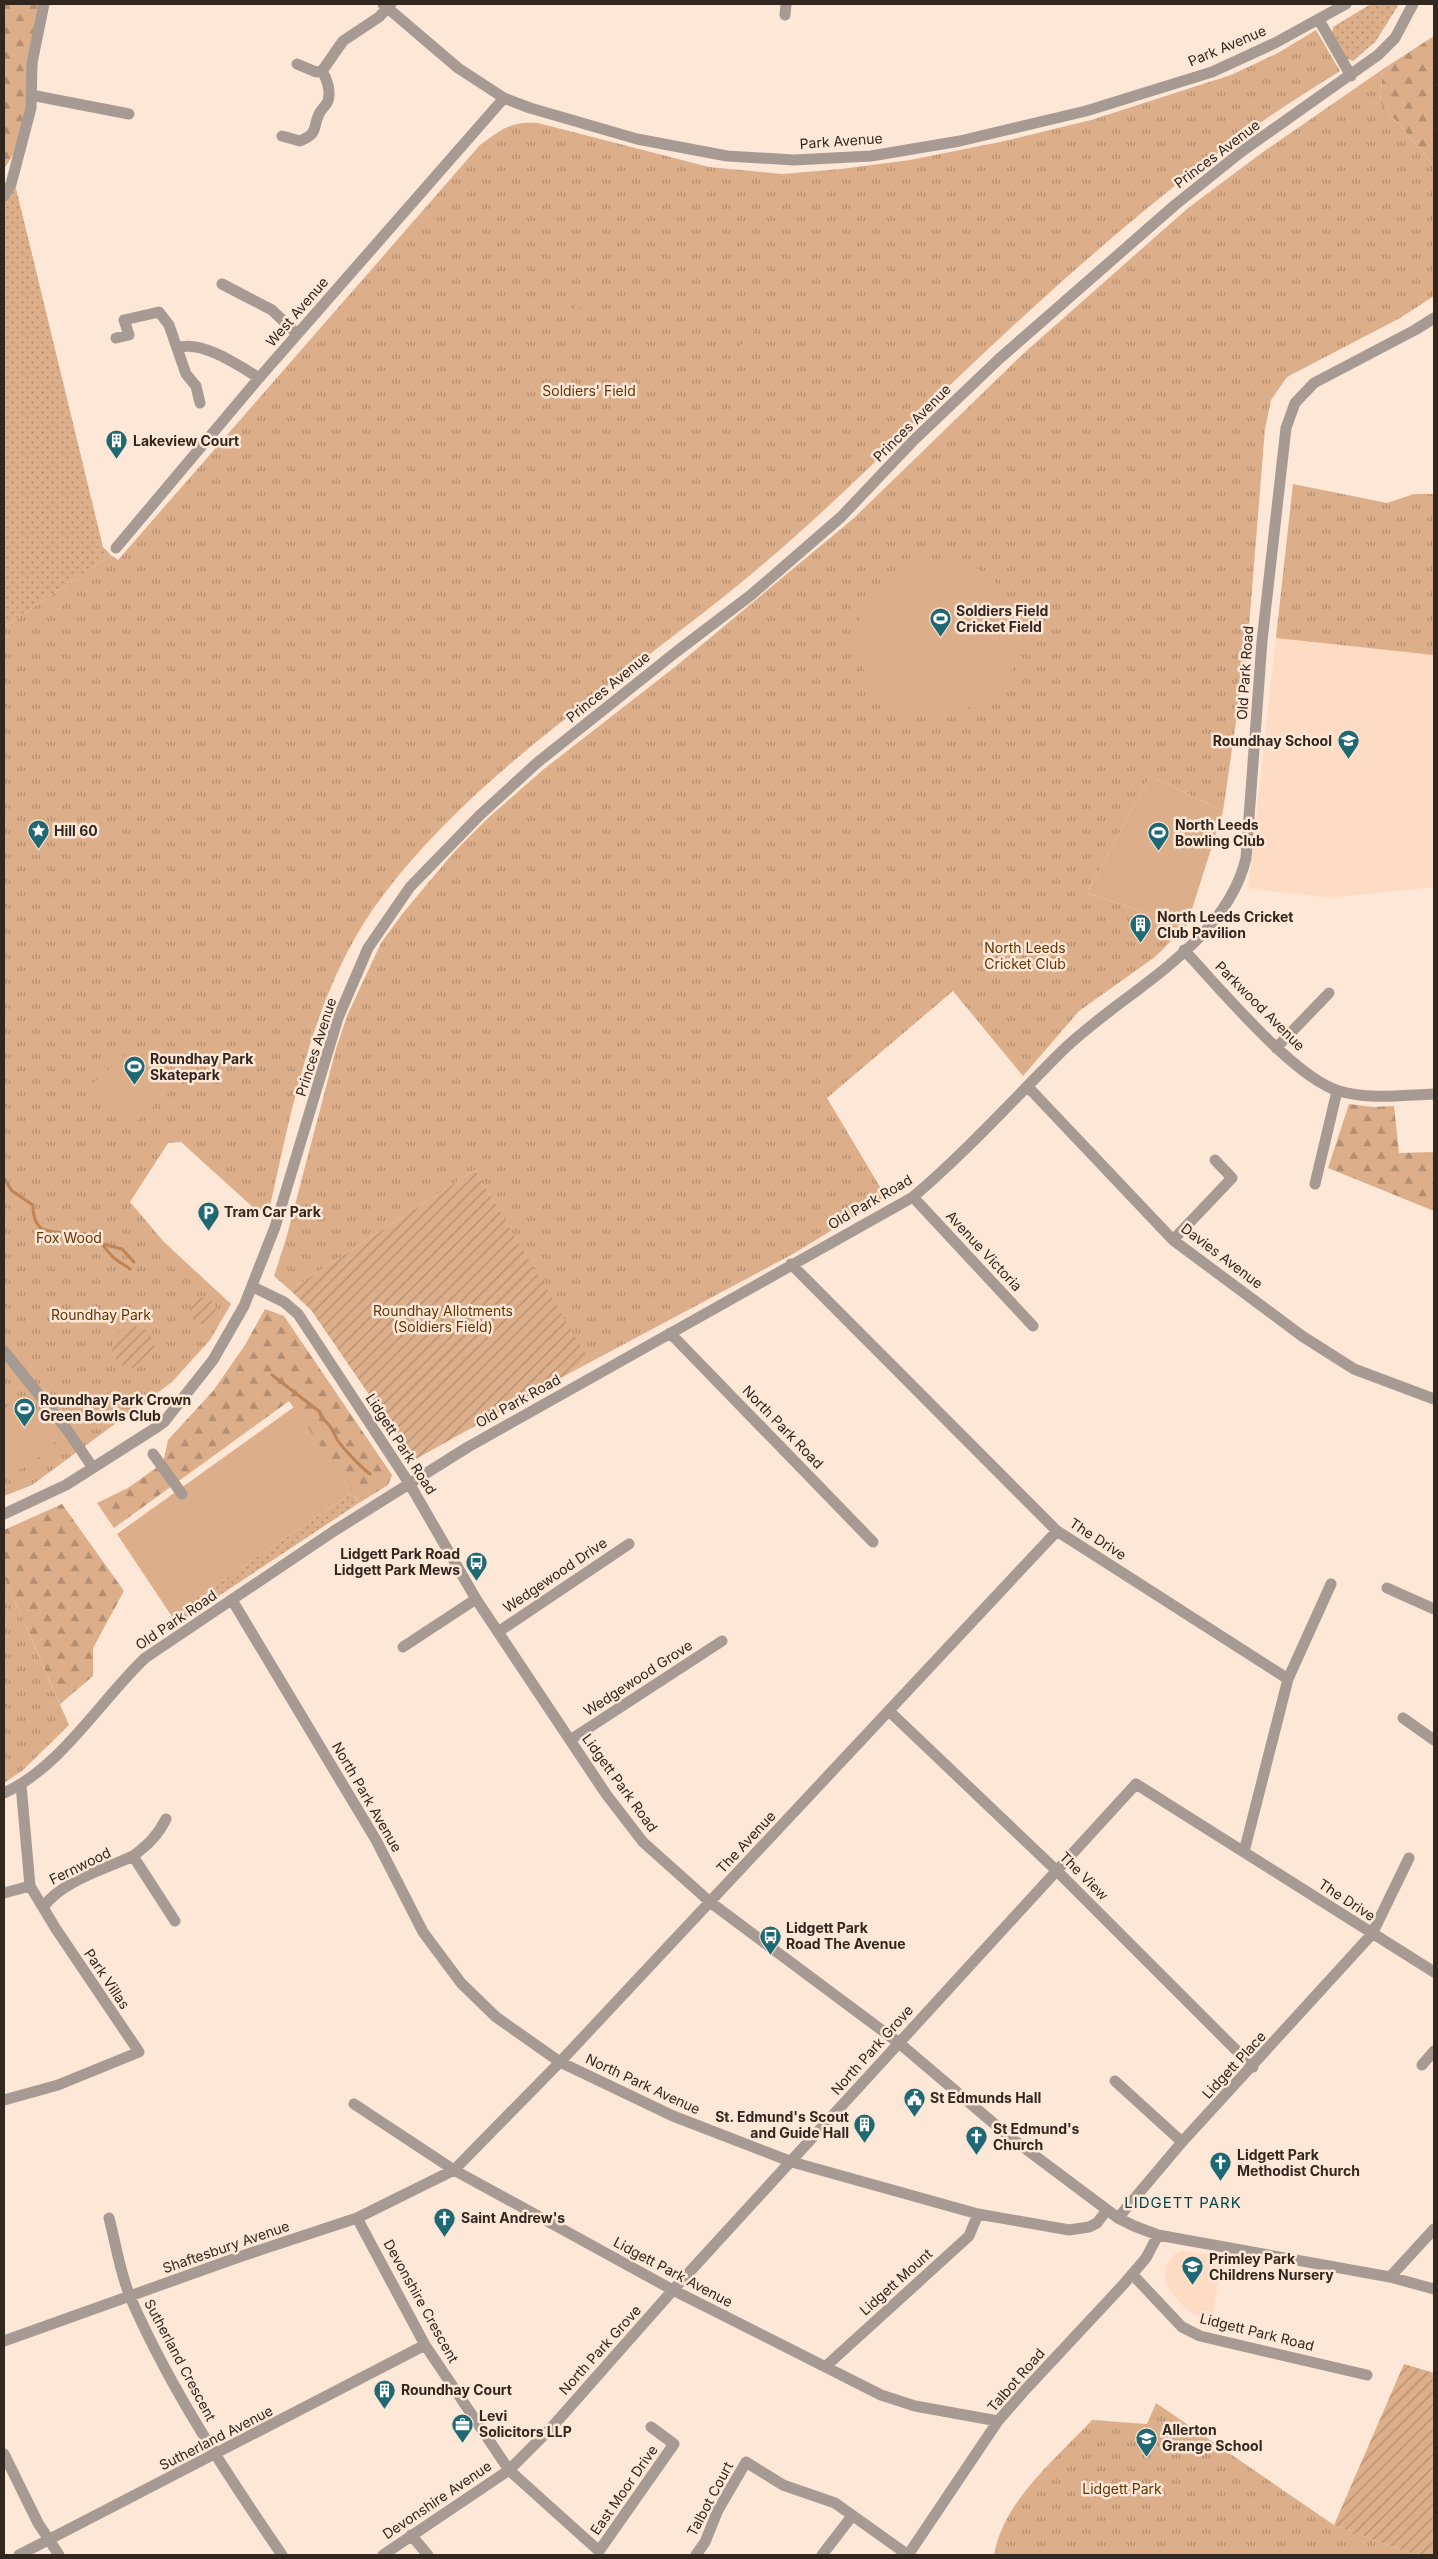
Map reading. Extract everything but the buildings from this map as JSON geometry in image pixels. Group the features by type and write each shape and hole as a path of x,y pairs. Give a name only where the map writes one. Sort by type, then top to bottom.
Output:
{"street":[{"path":"4,196 11,184 31,108 32,63 44,4"},
{"name":"Park Avenue","path":"387,5 458,68 504,98 530,108 637,139 727,156 794,160 871,156 960,141 1086,111 1212,72 1319,20 1346,4"},
{"name":"Princes Avenue","path":"4,1514 66,1485 164,1422 214,1360 253,1286 275,1227 338,1018 368,948 410,887 480,815 538,762 751,595 841,517 914,440 999,359 1175,205 1241,152 1351,76 1395,38 1413,4"},
{"path":"297,64 316,72 322,71 343,41 379,17 387,5"},
{"path":"1319,20 1351,76"},
{"path":"282,136 300,141 312,135 316,130 319,114 328,97 328,82 322,71"},
{"path":"31,95 129,114"},
{"name":"West Avenue","path":"116,548 259,378 504,98"},
{"path":"222,284 272,310 297,334"},
{"path":"116,338 129,336 124,320 159,312 169,324 186,374 196,386 200,403"},
{"name":"Old Park Road","path":"4,1793 21,1785 72,1739 119,1683 145,1658 409,1483 468,1447 791,1264 914,1197 969,1147 1092,1024 1184,950 1213,924 1236,885 1246,858 1262,642 1286,428 1294,403 1314,383 1415,330 1434,318"},
{"path":"178,348 186,345 225,357 259,378"},
{"name":"Parkwood Avenue","path":"1184,950 1276,1048 1306,1073 1337,1091 1368,1097 1434,1094"},
{"path":"1276,1048 1328,993"},
{"name":"Davies Avenue","path":"1028,1087 1173,1240 1302,1336 1354,1369 1434,1399"},
{"path":"1315,1184 1337,1091"},
{"path":"1173,1240 1232,1178 1215,1160"},
{"name":"Avenue Victoria","path":"914,1197 1033,1326"},
{"name":"The Drive","path":"791,1264 1057,1531 1288,1679"},
{"name":"Lidgett Park Road","path":"253,1286 284,1302 298,1314 409,1483 476,1599 631,1828 674,1872 710,1902 898,2043 1011,2138 1107,2210"},
{"name":"North Park Road","path":"670,1333 873,1542"},
{"path":"4,1351 63,1424 93,1468"},
{"path":"153,1454 182,1494"},
{"name":"The Avenue","path":"454,2170 560,2062 1057,1531"},
{"name":"Wedgewood Drive","path":"498,1632 629,1544"},
{"path":"1244,1852 1288,1679 1331,1584"},
{"path":"1387,1588 1434,1609"},
{"path":"403,1647 476,1599"},
{"name":"North Park Avenue","path":"232,1600 376,1840 423,1932 460,1983 496,2017 560,2062 673,2116 792,2162 978,2214 1069,2230 1089,2227 1097,2223 1107,2210"},
{"name":"Wedgewood Grove","path":"570,1740 722,1641"},
{"name":"The View","path":"889,1711 1058,1872 1253,2067"},
{"path":"1403,1718 1434,1740"},
{"name":"The Drive","path":"1136,1784 1434,1972"},
{"name":"North Park Grove","path":"509,2470 552,2427 672,2290 792,2162 898,2043 1058,1872 1136,1784"},
{"name":"Park Villas","path":"4,2100 58,2085 139,2052 30,1886 21,1785"},
{"name":"Fernwood","path":"43,1907 52,1895 68,1886 134,1856 159,1833 166,1819"},
{"name":"Fernwood","path":"134,1856 175,1921"},
{"name":"Lidgett Place","path":"1118,2218 1182,2142 1253,2067 1372,1934 1409,1858"},
{"path":"4,1893 30,1886"},
{"path":"1422,2065 1434,2052"},
{"path":"1115,2081 1182,2142"},
{"name":"Lidgett Park Avenue","path":"354,2104 454,2170 672,2290 881,2395 915,2406 998,2422"},
{"name":"Shaftesbury Avenue","path":"4,2341 239,2257 358,2218 454,2170"},
{"path":"1107,2210 1134,2226 1158,2235 1390,2277 1434,2289"},
{"name":"Lidgett Mount","path":"825,2367 969,2236 978,2214"},
{"name":"Sutherland Crescent","path":"109,2218 130,2297 169,2375 214,2456 282,2555"},
{"name":"Devonshire Crescent","path":"358,2218 425,2345 509,2470 599,2551"},
{"path":"1390,2277 1434,2229"},
{"name":"Talbot Road","path":"908,2555 998,2422 1132,2274 1153,2247 1158,2235"},
{"name":"Lidgett Park Road","path":"1132,2274 1182,2327 1200,2336 1367,2375"},
{"name":"Sutherland Avenue","path":"19,2555 214,2456 425,2345"},
{"name":"East Moor Drive","path":"599,2551 674,2444 652,2427"},
{"path":"4,2454 48,2540 59,2555"},
{"name":"Talbot Court","path":"696,2555 705,2542 718,2510 746,2462 782,2485 835,2503 908,2555"},
{"name":"Devonshire Avenue","path":"382,2555 509,2470"},
{"path":"822,2555 852,2516"},
{"path":"411,2535 428,2555"}],"shaded area":[{"name":"Roundhay School","path":"1293,484 1387,503 1414,494 1434,494 1434,887 1329,898 1248,888"},
{"name":"Primley Park Childrens Nursery","path":"1184,2251 1223,2256 1212,2319 1193,2314 1185,2308 1169,2290 1165,2281 1166,2265 1176,2253"}],"green space":[{"path":"4,4 44,4 34,90 29,111 15,151 4,169"},
{"path":"1371,4 1399,4 1376,41 1353,61 1347,59 1332,34 1333,27"},
{"name":"Soldiers' Field","path":"1316,30 1340,71 1233,141 1134,219 1071,273 949,386 863,474 816,518 719,600 517,758 469,801 425,846 384,894 360,930 339,968 322,1008 296,1092 267,1220 181,1142 168,1143 130,1202 164,1242 231,1304 210,1340 172,1382 32,1485 4,1496 4,627 111,555 118,560 480,145 507,127 520,123 538,123 709,167 782,174 841,169 910,160 1000,142 1091,120 1231,75 1278,53"},
{"path":"1434,36 1434,166 1380,102 1383,69"},
{"name":"North Leeds Cricket Club","path":"1383,69 1380,102 1434,166 1434,296 1400,318 1287,377 1271,400 1265,429 1248,639 1223,811 1150,776 1087,893 1187,925 1155,957 1079,1011 1023,1076 953,991 827,1098 886,1197 793,1254 568,1374 587,1359 475,1170 290,1290 274,1276 286,1239 336,1049 347,1016 381,943 403,913 454,852 489,817 544,769 675,667 854,518 1024,353 1188,208 1263,152"},
{"path":"15,184 103,547 111,555 4,627 4,199"},
{"path":"590,275 594,278 572,322 569,320"},
{"path":"750,328 754,331 732,374 728,371"},
{"path":"1293,484 1387,503 1414,494 1434,494 1434,655 1276,638"},
{"name":"Soldiers Field Cricket Field","path":"955,559 984,572 1007,595 1022,624 1024,647 1018,661 1007,676 997,687 972,706 944,716 915,714 900,708 876,690 863,668 858,649 857,630 862,612 871,595 884,581 901,570 921,562"},
{"name":"North Leeds Bowling Club","path":"1150,776 1223,811 1187,925 1087,893"},
{"name":"Roundhay Park Skatepark","path":"136,1045 174,1088 130,1127 92,1084"},
{"path":"1349,1104 1373,1107 1394,1106 1399,1153 1434,1152 1434,1211 1328,1168"},
{"name":"Roundhay Allotments (Soldiers Field)","path":"475,1170 588,1358 568,1374 414,1460 311,1310 290,1290"},
{"path":"203,1298 212,1302 216,1311 212,1320 203,1324 194,1320 190,1311 194,1302"},
{"path":"265,1309 284,1316 392,1475 388,1485 359,1503 289,1401 114,1528 97,1503 128,1488 163,1463 168,1440 213,1391 245,1345"},
{"path":"137,1326 145,1329 151,1335 154,1347 151,1359 145,1365 129,1368 121,1365 115,1359 112,1343 115,1335 121,1329"},
{"name":"Roundhay Park Crown Green Bowls Club","path":"23,1396 56,1446 7,1478 4,1474 4,1409"},
{"path":"294,1407 352,1493 171,1615 117,1534"},
{"path":"352,1493 359,1503 178,1623 171,1615"},
{"path":"62,1504 124,1591 93,1648 93,1676 60,1704 4,1577 4,1530"},
{"path":"4,1577 69,1725 22,1771 4,1783"},
{"path":"1404,2364 1434,2373 1434,2555 1415,2555 1334,2525"},
{"name":"Lidgett Park","path":"1156,2403 1334,2525 1415,2555 994,2555 999,2535 1019,2499 1092,2420 1147,2424"}],"waterway":[{"path":"4,1178 12,1191 33,1205 35,1218 39,1226 54,1232 83,1233 92,1236 114,1258 130,1269"},
{"path":"103,1244 122,1249 134,1262"},
{"path":"272,1375 320,1412 321,1417 329,1425 343,1448 370,1474"}],"place":[{"name":"Lakeview Court","path":"117,460"},
{"name":"Soldiers Field Cricket Field","path":"940,638"},
{"name":"Roundhay School","path":"1348,760"},
{"name":"Hill 60","path":"38,850"},
{"name":"North Leeds Bowling Club","path":"1159,852"},
{"name":"North Leeds Cricket Club Pavilion","path":"1141,944"},
{"name":"Roundhay Park Skatepark","path":"134,1086"},
{"name":"Tram Car Park","path":"208,1231"},
{"name":"Roundhay Park Crown Green Bowls Club","path":"24,1427"},
{"name":"Lidgett Park Road Lidgett Park Mews","path":"476,1581"},
{"name":"Lidgett Park Road The Avenue","path":"770,1955"},
{"name":"St Edmunds Hall","path":"914,2117"},
{"name":"St. Edmund's Scout and Guide Hall","path":"865,2144"},
{"name":"St Edmund's Church","path":"977,2156"},
{"name":"Lidgett Park Methodist Church","path":"1221,2182"},
{"name":"Saint Andrew's","path":"445,2237"},
{"name":"Primley Park Childrens Nursery","path":"1193,2286"},
{"name":"Roundhay Court","path":"385,2409"},
{"name":"Levi Solicitors LLP","path":"463,2443"},
{"name":"Allerton Grange School","path":"1146,2457"}],"district":[{"name":"LIDGETT PARK","path":"1183,2203"}],"park label":[{"name":"Fox Wood","path":"69,1238"},
{"name":"Roundhay Park","path":"101,1315"}]}
